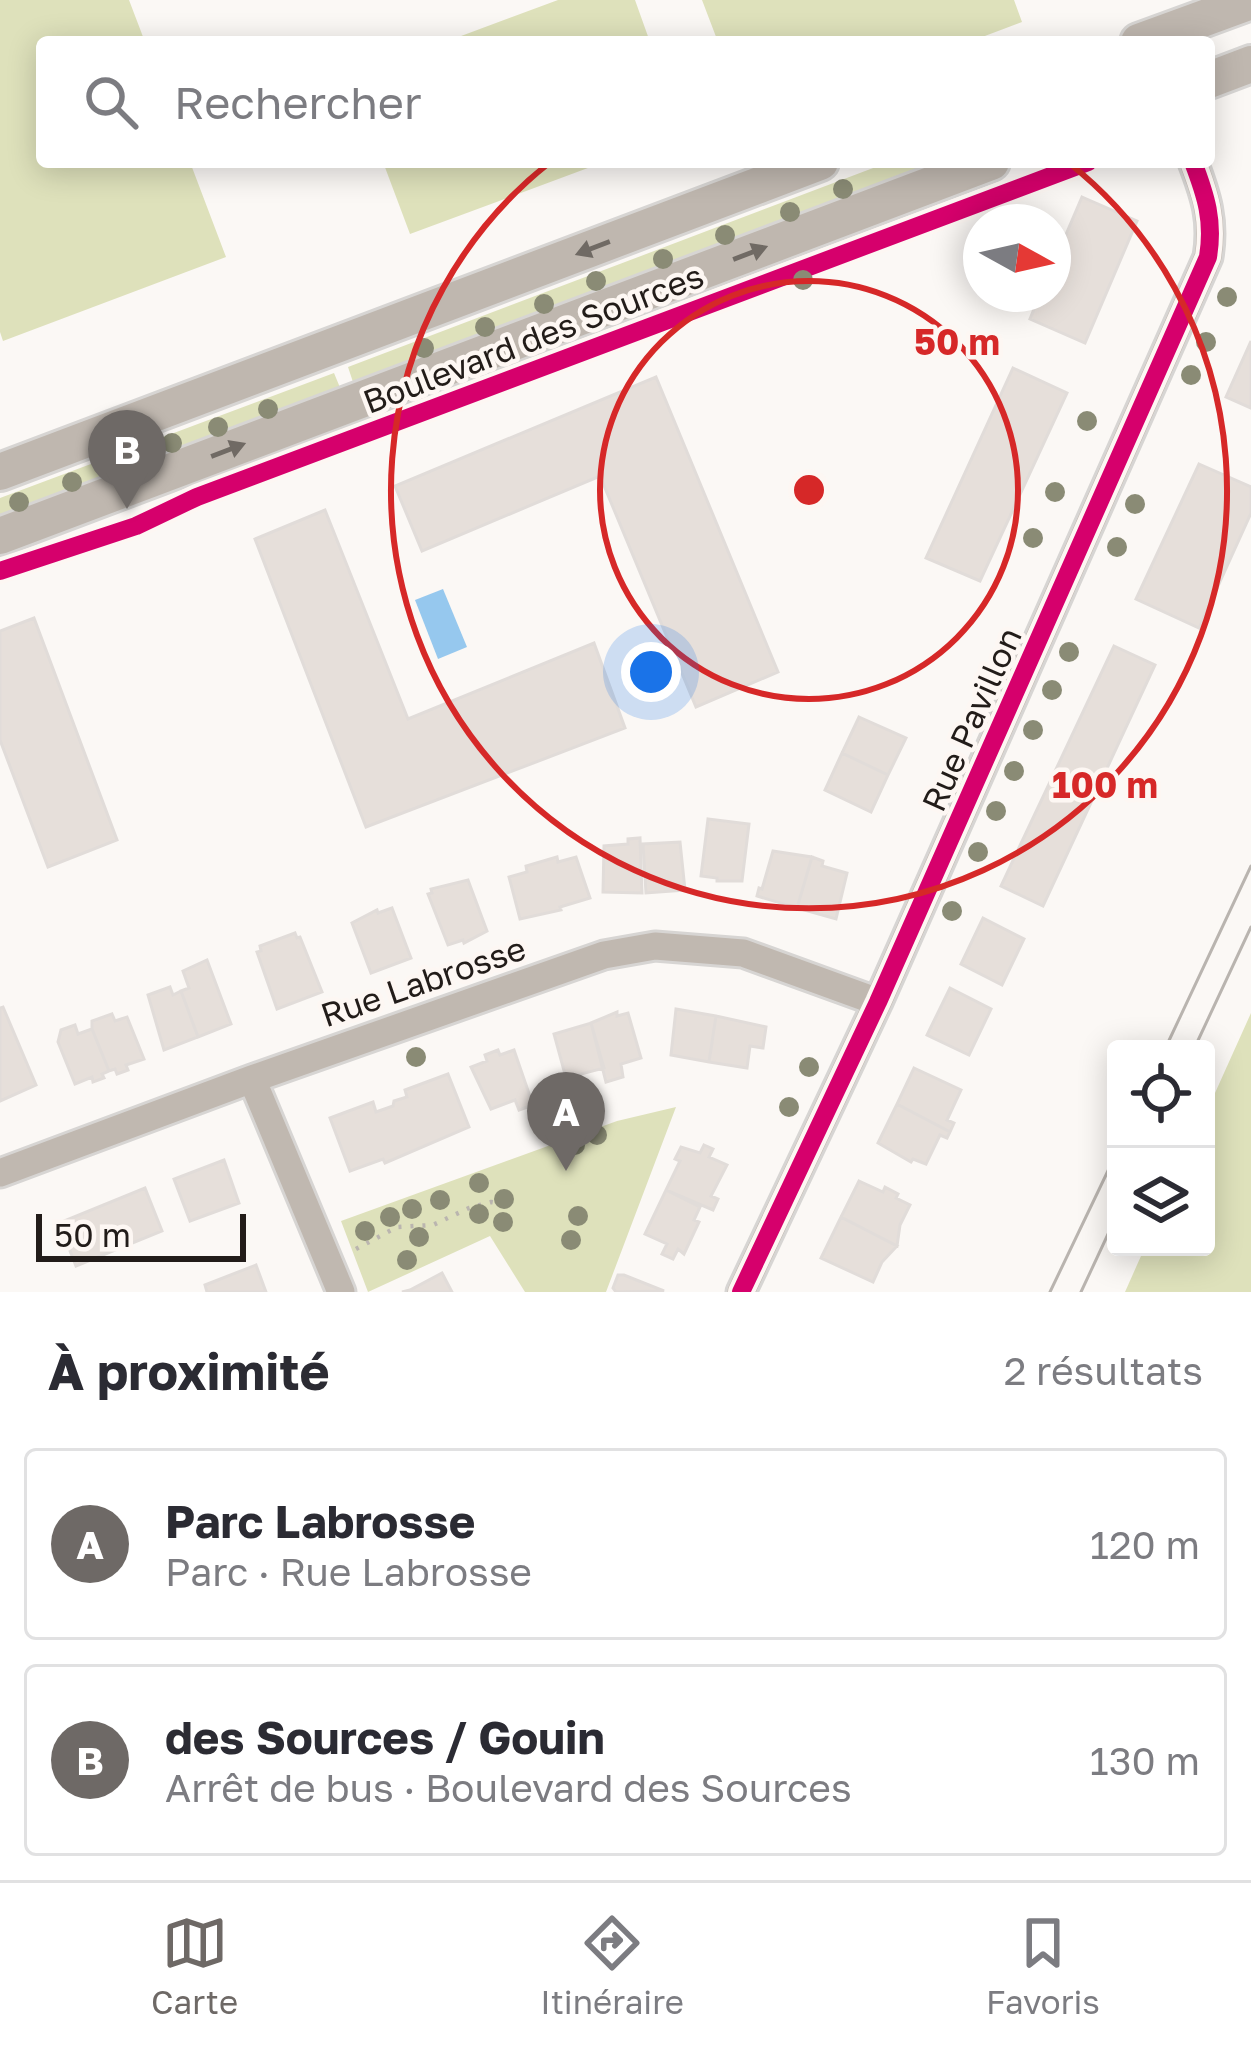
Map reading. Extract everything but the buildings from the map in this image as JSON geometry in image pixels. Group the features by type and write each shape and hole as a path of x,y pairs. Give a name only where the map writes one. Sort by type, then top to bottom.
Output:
{"street":[{"path":"1158,36 1251,1"},
{"path":"1215,78 1251,64"},
{"name":"Boulevard des Sources","path":"0,472 804,168"},
{"name":"Boulevard des Sources","path":"0,536 975,168"},
{"name":"Rue Pavillon","path":"741,1292 878,1002 1208,257 1213,230 1195,168"},
{"name":"Rue Labrosse","path":"0,1173 604,955 655,946 743,953 878,1002"},
{"path":"252,1079 341,1292"}],"path":[{"path":"356,1249 397,1226 433,1225 469,1208 491,1202 507,1204"}],"green space":[{"path":"0,0 129,0 143,36 36,36 36,168 192,168 226,257 3,341"},
{"path":"558,0 635,0 648,36 461,36"},
{"path":"702,0 1014,0 1022,22 985,36 716,36"},
{"path":"385,168 588,168 410,234"},
{"path":"873,168 927,168 354,385 348,367"},
{"path":"334,373 341,390 0,519 0,498"},
{"path":"1251,1013 1251,1292 1125,1292 1141,1256 1215,1256 1215,1093"},
{"path":"676,1107 606,1292 525,1292 490,1236 368,1292 341,1221 617,1121"}],"water":[{"path":"443,589 467,647 438,659 415,600"}],"tram line":[{"path":"1169,1040 1251,866"},
{"path":"1198,1040 1251,927"},
{"path":"1050,1292 1107,1173"},
{"path":"1081,1292 1107,1236"}],"cycle path":[{"path":"0,571 136,526 197,497 1072,168"},
{"path":"741,1292 878,1002 1208,257 1208,209 1195,168"}],"place":[{"name":"des Sources / Gouin","path":"127,509"},
{"name":"Parc Labrosse","path":"566,1171"}]}
